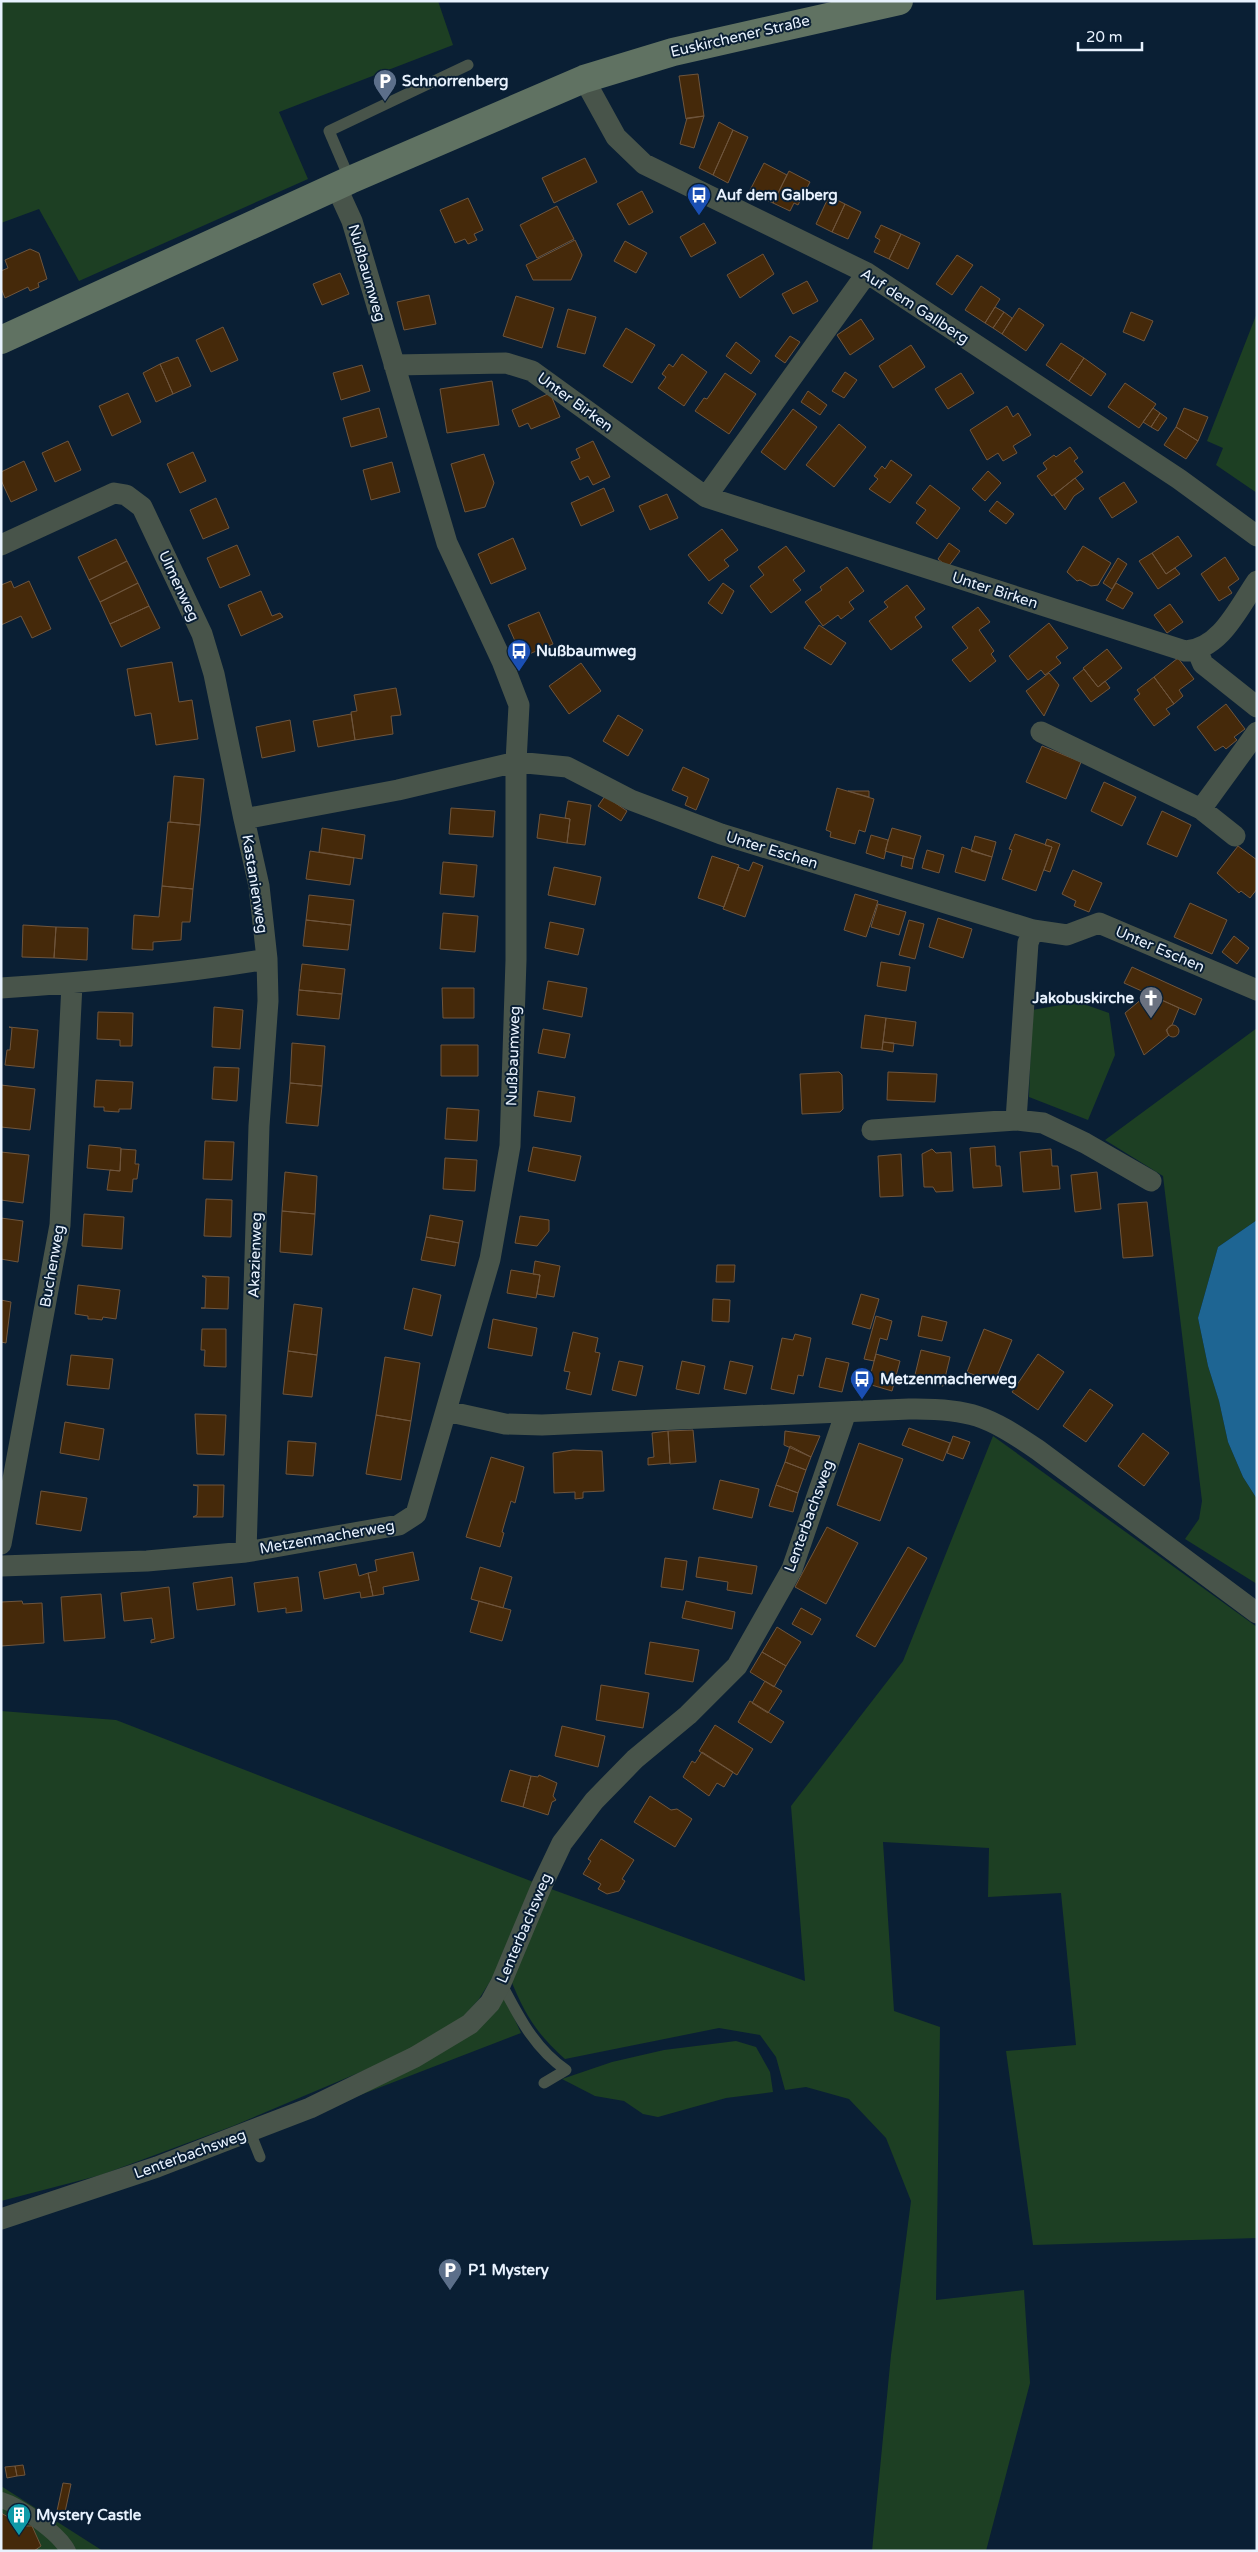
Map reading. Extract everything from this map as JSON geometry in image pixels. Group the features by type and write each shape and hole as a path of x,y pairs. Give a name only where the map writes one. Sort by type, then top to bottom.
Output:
{"main road":[{"name":"Euskirchener Straße","path":"584,79 674,52 899,1"},
{"path":"1,340 343,183 584,79"}],"street":[{"name":"Auf dem Gallberg","path":"584,79 616,136 644,164 867,273 1179,479 1257,536"},
{"name":"Nußbaumweg","path":"343,183 352,221 447,543 502,661 519,705 516,762 516,960 510,1146 490,1259 446,1410"},
{"path":"706,496 867,273"},
{"name":"Unter Birken","path":"394,365 506,363 532,371 706,496 1176,648 1197,650"},
{"name":"Ulmenweg","path":"1,545 114,493 126,496 142,507 202,634 214,674 244,819"},
{"path":"1257,581 1219,635 1209,645 1197,650 1203,664 1257,707"},
{"path":"1041,732 1201,809 1235,836"},
{"path":"1201,809 1257,732"},
{"name":"Kastanienweg","path":"267,959 258,886 244,819 398,790 516,762"},
{"name":"Unter Eschen","path":"516,762 567,767 631,800 722,834 1033,930 1067,935 1099,923 1257,990"},
{"path":"1016,1120 1028,943 1033,930"},
{"path":"1,988 72,984 222,967 267,959"},
{"name":"Akazienweg","path":"246,1552 259,1126 268,1001 267,959"},
{"name":"Buchenweg","path":"1,1544 60,1225 72,984"},
{"path":"872,1130 1016,1120 1043,1123 1085,1143 1151,1181"},
{"path":"446,1410 506,1424 542,1425 933,1408 957,1410 1000,1425 1257,1613"},
{"name":"Metzenmacherweg","path":"1,1566 147,1561 246,1552 399,1526 416,1514 446,1410"},
{"name":"Lenterbachsweg","path":"1,2220 111,2183 310,2108 449,2038 470,2024 483,2010 501,1983 542,1885 567,1836 594,1801 635,1759 688,1715 737,1666 792,1569 846,1412"},
{"path":"1,2500 11,2503 36,2520 61,2540 68,2551"}],"lane":[{"path":"343,183 329,131 468,65"},
{"path":"501,1983 528,2033 551,2060 566,2070 544,2083"},
{"path":"250,2132 260,2157"}],"green space":[{"path":"1,1 438,1 453,45 279,112 308,179 79,281 39,209 1,223"},
{"path":"1257,313 1257,493 1216,465 1223,448 1207,441"},
{"path":"1078,1002 1109,1013 1115,1055 1088,1120 1029,1097 1032,1010"},
{"path":"1257,1028 1257,1220 1218,1247 1198,1318 1208,1366 1219,1401 1228,1442 1243,1477 1257,1499 1257,1584 1185,1539 1199,1519 1202,1501 1163,1176 1105,1140"},
{"path":"993,1436 1257,1627 1257,2238 1033,2245 1006,2051 1076,2045 1061,1893 988,1897 989,1848 883,1842 894,2011 940,2027 936,2300 1024,2290 1030,2383 986,2551 872,2551 891,2355 911,2201 886,2138 849,2099 806,2087 785,2090 776,2057 760,2035 719,2028 565,2059 546,2041 532,2023 510,1978 551,1889 805,1981 791,1806 903,1661"},
{"path":"1,1711 116,1720 536,1883 498,1969 479,1999 457,2024 415,2049 233,2126 101,2175 1,2201"},
{"path":"504,1996 521,2033 355,2097"},
{"path":"736,2041 756,2047 770,2072 773,2092 726,2098 658,2117 643,2114 624,2101 595,2096 562,2079 612,2062 664,2050"},
{"path":"1,2486 103,2551 1,2551"}],"water":[{"path":"1257,1220 1257,1499 1243,1477 1228,1442 1219,1401 1208,1366 1198,1318 1218,1247"}],"building":[{"path":"698,74 704,116 686,119 679,76"},
{"path":"704,116 694,148 680,144 687,118"},
{"path":"719,122 733,130 713,175 699,168"},
{"path":"733,130 748,137 728,183 713,175"},
{"path":"585,158 597,182 554,203 542,178"},
{"path":"764,163 787,175 773,203 749,192"},
{"path":"789,171 810,182 798,205 794,203 790,211 773,203"},
{"path":"642,191 653,212 629,225 617,204"},
{"path":"829,196 845,204 832,232 816,224"},
{"path":"468,198 483,230 474,234 477,240 468,244 465,239 455,243 440,210"},
{"path":"845,204 861,212 848,239 832,232"},
{"path":"557,206 574,239 537,258 520,225"},
{"path":"704,223 716,243 691,257 680,237"},
{"path":"881,225 901,234 889,259 874,252 880,240 875,237"},
{"path":"901,234 920,243 908,269 889,259"},
{"path":"575,240 582,255 571,280 533,280 526,265"},
{"path":"625,241 647,253 636,273 614,261"},
{"path":"30,249 39,253 47,279 38,283 39,287 30,291 28,287 5,298 1,288 1,271 8,268 5,260"},
{"path":"763,254 774,274 740,298 727,275"},
{"path":"957,255 973,265 952,295 936,284"},
{"path":"340,273 349,294 322,305 313,284"},
{"path":"807,281 818,301 793,314 782,294"},
{"path":"981,286 1000,299 985,323 965,310"},
{"path":"429,295 436,324 404,330 397,302"},
{"path":"516,296 554,308 542,348 503,336"},
{"path":"995,307 1004,312 993,328 985,323"},
{"path":"1019,308 1044,325 1026,351 1002,334"},
{"path":"568,309 596,317 585,354 557,347"},
{"path":"1004,312 1012,318 1002,334 993,328"},
{"path":"1131,312 1153,321 1144,341 1123,332"},
{"path":"861,319 874,339 850,355 837,335"},
{"path":"223,327 238,360 211,372 196,340"},
{"path":"626,328 655,345 632,383 603,366"},
{"path":"790,336 800,342 785,363 775,356"},
{"path":"736,342 760,361 751,374 726,356"},
{"path":"1061,343 1084,358 1069,381 1046,365"},
{"path":"911,345 925,367 893,388 879,366"},
{"path":"682,354 707,372 684,406 658,388 666,377 662,374 669,364 673,367"},
{"path":"178,357 191,386 173,394 160,364"},
{"path":"1084,358 1106,374 1091,396 1069,381"},
{"path":"160,364 173,394 156,402 143,373"},
{"path":"362,365 370,391 341,400 333,373"},
{"path":"845,372 857,380 844,398 832,391"},
{"path":"725,373 756,394 729,434 695,411 704,398 707,399"},
{"path":"961,373 974,393 948,409 935,389"},
{"path":"492,381 499,425 447,433 440,389"},
{"path":"1125,383 1156,404 1139,428 1108,407"},
{"path":"808,391 827,405 820,415 801,402"},
{"path":"128,393 141,422 112,436 99,406"},
{"path":"550,393 560,417 531,429 528,423 519,427 512,410"},
{"path":"1007,406 1013,417 1018,413 1031,435 1013,446 1017,453 1003,461 998,453 987,460 970,430"},
{"path":"379,408 387,437 351,447 343,418"},
{"path":"1153,408 1160,413 1151,427 1143,422"},
{"path":"1184,408 1208,417 1198,441 1176,427"},
{"path":"793,409 817,427 785,470 761,452"},
{"path":"1160,413 1167,418 1158,431 1151,427"},
{"path":"839,424 866,447 834,487 806,465"},
{"path":"1176,427 1198,441 1186,459 1164,445"},
{"path":"68,441 81,470 55,482 42,453"},
{"path":"593,441 610,477 593,485 588,476 580,480 571,462 580,458 576,449"},
{"path":"1070,447 1078,458 1074,461 1083,472 1052,496 1037,476 1047,469 1043,463"},
{"path":"193,452 206,481 180,493 167,464"},
{"path":"484,454 494,483 485,507 465,512 451,464"},
{"path":"891,460 912,475 890,503 869,489 878,479 874,476 882,466 885,469"},
{"path":"24,461 37,490 11,502 1,480 1,472"},
{"path":"392,462 400,492 371,500 363,470"},
{"path":"988,471 1001,483 985,501 972,489"},
{"path":"1075,478 1084,489 1074,496 1065,510 1054,495"},
{"path":"1124,482 1137,502 1112,518 1099,498"},
{"path":"930,485 960,508 937,539 916,523 926,510 916,503"},
{"path":"604,488 614,511 581,526 571,503"},
{"path":"667,494 678,518 650,530 639,506"},
{"path":"216,498 229,528 203,539 190,510"},
{"path":"997,501 1014,514 1006,524 989,511"},
{"path":"722,529 738,550 724,560 729,566 709,581 688,555"},
{"path":"1178,536 1192,556 1166,574 1152,553"},
{"path":"513,538 526,569 491,584 478,554"},
{"path":"116,539 127,561 89,580 78,557"},
{"path":"949,543 960,551 948,567 938,559"},
{"path":"237,545 250,575 220,588 207,558"},
{"path":"786,546 805,571 793,580 801,590 771,613 750,586 764,575 758,567"},
{"path":"1083,546 1111,563 1098,585 1091,586 1080,580 1077,581 1067,572"},
{"path":"1152,553 1166,574 1175,568 1180,574 1158,589 1139,561"},
{"path":"1225,557 1239,579 1228,587 1232,593 1219,601 1201,574"},
{"path":"1118,558 1127,564 1112,589 1103,583"},
{"path":"127,561 138,583 100,602 89,580"},
{"path":"847,567 864,591 849,602 854,609 841,619 838,615 823,626 805,602 822,590 820,587"},
{"path":"11,581 14,588 29,581 51,629 32,638 21,616 1,625 1,585"},
{"path":"138,583 149,606 110,624 100,602"},
{"path":"723,583 734,591 722,614 708,603"},
{"path":"1116,583 1133,593 1123,609 1106,600"},
{"path":"907,585 925,609 915,617 922,627 891,650 869,621 888,607 884,602"},
{"path":"261,591 272,616 280,613 283,617 241,636 228,605"},
{"path":"1170,604 1183,622 1167,633 1154,615"},
{"path":"149,606 160,628 121,647 110,624"},
{"path":"978,607 990,622 979,630 994,651 991,654 996,661 970,682 952,660 968,648 952,627"},
{"path":"539,612 553,644 522,657 508,625"},
{"path":"1049,623 1068,648 1056,657 1061,663 1045,675 1041,670 1028,680 1009,656"},
{"path":"819,625 846,643 831,665 804,648"},
{"path":"1107,649 1122,668 1098,687 1083,668"},
{"path":"1178,658 1194,679 1179,690 1183,696 1174,704 1154,677"},
{"path":"172,662 179,702 192,700 198,739 156,745 151,713 135,716 127,669"},
{"path":"581,663 601,691 569,714 549,686"},
{"path":"1084,669 1098,687 1105,681 1110,688 1091,702 1073,678"},
{"path":"1049,673 1059,685 1044,716 1026,691"},
{"path":"1154,677 1174,704 1166,709 1170,714 1154,726 1134,699 1140,694 1137,690"},
{"path":"396,688 401,715 391,716 393,734 355,740 351,712 357,711 354,695"},
{"path":"1226,704 1245,729 1234,737 1237,740 1226,749 1223,746 1215,751 1197,727"},
{"path":"351,714 355,740 318,747 313,721"},
{"path":"618,715 643,730 628,756 603,741"},
{"path":"290,720 295,751 262,758 256,727"},
{"path":"1042,746 1081,762 1066,799 1026,782"},
{"path":"683,767 709,779 696,810 685,805 688,797 672,790"},
{"path":"174,776 204,779 200,825 170,822"},
{"path":"1104,782 1136,797 1122,826 1091,811"},
{"path":"837,788 874,799 865,832 859,830 855,844 830,837 831,832 826,830"},
{"path":"848,791 869,791 869,797"},
{"path":"605,796 627,811 621,821 598,806"},
{"path":"568,801 591,805 585,845 567,843 570,819 565,818"},
{"path":"451,808 495,811 493,837 449,834"},
{"path":"1162,811 1191,825 1177,857 1147,844"},
{"path":"540,814 570,819 567,843 537,838"},
{"path":"168,822 200,825 193,889 162,886"},
{"path":"322,828 365,835 362,859 319,852"},
{"path":"892,828 921,836 914,859 885,851"},
{"path":"1015,834 1052,847 1036,891 1002,879 1012,850 1009,849"},
{"path":"871,835 888,840 884,859 866,853"},
{"path":"975,836 996,842 992,857 971,851"},
{"path":"1047,839 1060,844 1050,872 1044,870 1052,847 1045,845"},
{"path":"1238,846 1257,860 1257,889 1250,898 1241,891 1239,893 1217,873"},
{"path":"962,847 992,857 985,881 955,872"},
{"path":"927,850 944,855 939,873 922,868"},
{"path":"310,851 354,858 350,885 306,879"},
{"path":"712,856 739,865 724,907 698,898"},
{"path":"903,856 914,859 912,869 901,866"},
{"path":"443,862 477,865 474,897 440,894"},
{"path":"753,862 763,866 745,917 723,909 738,867 749,871"},
{"path":"554,867 601,877 595,905 548,895"},
{"path":"1073,870 1102,883 1089,912 1074,906 1076,901 1062,894"},
{"path":"162,886 193,889 190,922 182,922 181,940 153,942 153,950 132,949 134,915 159,917"},
{"path":"855,894 878,901 866,937 844,930"},
{"path":"309,895 354,900 351,925 306,920"},
{"path":"1190,903 1227,920 1212,954 1174,937"},
{"path":"878,904 906,912 899,935 871,927"},
{"path":"443,913 478,916 475,952 440,949"},
{"path":"938,918 972,929 963,958 929,947"},
{"path":"306,920 351,925 348,950 303,946"},
{"path":"909,920 924,924 915,959 899,955"},
{"path":"550,922 584,929 578,955 545,948"},
{"path":"23,925 56,927 54,958 22,957"},
{"path":"56,927 88,928 87,960 54,958"},
{"path":"1234,936 1249,948 1237,964 1222,952"},
{"path":"881,962 910,967 906,991 877,986"},
{"path":"302,964 345,969 342,994 299,990"},
{"path":"1132,967 1202,999 1195,1015 1124,983"},
{"path":"548,981 587,988 582,1017 543,1009"},
{"path":"442,988 474,988 474,1018 443,1018"},
{"path":"299,990 342,994 339,1019 297,1015"},
{"name":"Jakobuskirche","path":"1146,993 1179,1008 1172,1025 1166,1030 1169,1035 1144,1055 1125,1013 1143,998"},
{"path":"214,1007 243,1010 240,1049 212,1047"},
{"path":"98,1012 133,1013 132,1046 120,1046 120,1040 97,1039"},
{"path":"865,1015 886,1018 882,1050 861,1048"},
{"path":"886,1018 916,1022 913,1046 883,1042"},
{"path":"1173,1025 1179,1031 1173,1037 1167,1031"},
{"path":"9,1027 38,1030 34,1068 5,1065 7,1050 10,1050 12,1028"},
{"path":"543,1029 570,1034 565,1058 538,1053"},
{"path":"883,1042 894,1043 893,1052 882,1050"},
{"path":"292,1043 325,1046 322,1086 290,1083"},
{"path":"441,1045 478,1045 478,1076 441,1076"},
{"path":"214,1067 239,1068 237,1101 212,1099"},
{"path":"839,1072 842,1075 843,1109 840,1112 802,1114 800,1074"},
{"path":"888,1072 937,1074 935,1102 887,1100"},
{"path":"96,1080 133,1082 131,1109 119,1109 119,1112 104,1111 104,1107 94,1107"},
{"path":"290,1083 322,1086 318,1126 286,1123"},
{"path":"1,1085 35,1089 30,1130 1,1127"},
{"path":"538,1091 575,1097 571,1122 534,1116"},
{"path":"447,1108 479,1110 477,1141 445,1139"},
{"path":"205,1141 234,1142 232,1180 203,1179"},
{"path":"89,1145 121,1148 120,1171 87,1168"},
{"path":"995,1146 996,1166 1000,1166 1002,1186 973,1188 970,1148"},
{"path":"533,1147 581,1156 575,1181 528,1171"},
{"path":"121,1149 136,1150 135,1164 139,1164 137,1179 133,1179 132,1192 107,1190 110,1170 120,1171"},
{"path":"932,1149 936,1153 951,1152 953,1191 936,1192 933,1187 924,1187 922,1154"},
{"path":"1051,1149 1052,1166 1058,1166 1060,1189 1023,1192 1020,1152"},
{"path":"1,1152 29,1155 23,1203 1,1200"},
{"path":"901,1154 903,1196 880,1197 878,1156"},
{"path":"445,1158 477,1160 475,1191 443,1189"},
{"path":"285,1172 317,1176 315,1214 282,1211"},
{"path":"1097,1172 1101,1209 1075,1212 1071,1175"},
{"path":"206,1199 232,1200 231,1237 204,1236"},
{"path":"1147,1202 1153,1256 1123,1258 1118,1204"},
{"path":"282,1211 315,1214 312,1255 280,1252"},
{"path":"84,1214 124,1217 122,1249 82,1246"},
{"path":"430,1215 463,1221 459,1243 426,1237"},
{"path":"520,1216 549,1220 549,1231 537,1246 515,1243"},
{"path":"1,1218 23,1221 18,1262 1,1259"},
{"path":"426,1237 459,1243 455,1266 421,1260"},
{"path":"535,1261 560,1266 554,1297 537,1294 540,1275 533,1274"},
{"path":"717,1265 735,1265 734,1282 716,1282"},
{"path":"511,1270 540,1275 536,1298 507,1293"},
{"path":"202,1276 229,1277 228,1309 201,1308 205,1308 206,1278"},
{"path":"78,1285 120,1290 116,1319 103,1317 102,1320 88,1319 88,1316 75,1314"},
{"path":"413,1288 441,1295 432,1336 404,1329"},
{"path":"861,1294 879,1299 870,1329 852,1324"},
{"path":"713,1299 730,1300 729,1322 712,1321"},
{"path":"1,1300 11,1302 6,1343 1,1342"},
{"path":"294,1304 322,1308 317,1355 288,1351"},
{"path":"876,1316 892,1321 887,1340 880,1338 874,1361 864,1359"},
{"path":"922,1316 947,1322 942,1341 918,1336"},
{"path":"493,1319 537,1328 532,1356 488,1348"},
{"path":"202,1329 226,1329 226,1367 204,1366 205,1350 201,1350"},
{"path":"984,1329 1012,1340 994,1383 967,1372"},
{"path":"573,1332 598,1338 595,1352 600,1353 591,1395 566,1389 570,1372 564,1371"},
{"path":"795,1334 811,1338 803,1376 798,1375 794,1394 771,1389 782,1338 793,1340"},
{"path":"921,1350 950,1357 943,1386 914,1379"},
{"path":"288,1351 317,1355 312,1397 283,1394"},
{"path":"876,1354 900,1361 892,1391 868,1384"},
{"path":"1038,1354 1064,1372 1038,1410 1012,1392"},
{"path":"71,1355 113,1359 109,1389 67,1385"},
{"path":"385,1357 420,1363 411,1421 376,1415"},
{"path":"826,1358 849,1363 842,1392 819,1387"},
{"path":"619,1361 643,1366 636,1396 612,1390"},
{"path":"682,1361 705,1366 699,1394 676,1389"},
{"path":"730,1361 753,1366 746,1394 724,1389"},
{"path":"1090,1389 1113,1405 1086,1442 1063,1426"},
{"path":"195,1414 226,1415 224,1455 197,1454"},
{"path":"376,1415 411,1421 401,1480 366,1474"},
{"path":"65,1422 104,1429 99,1460 60,1453"},
{"path":"909,1428 950,1443 943,1461 902,1445"},
{"path":"693,1430 696,1462 670,1464 668,1431"},
{"path":"668,1431 670,1463 648,1465 648,1458 654,1457 652,1433"},
{"path":"785,1431 820,1436 811,1457 784,1445"},
{"path":"1143,1433 1169,1453 1144,1486 1118,1466"},
{"path":"953,1436 970,1442 963,1459 947,1453"},
{"path":"288,1441 316,1443 313,1476 286,1474"},
{"path":"859,1443 903,1459 880,1521 837,1505"},
{"path":"790,1446 811,1457 806,1470 785,1462"},
{"path":"573,1450 602,1451 604,1491 583,1492 583,1498 575,1499 575,1492 554,1493 553,1453"},
{"path":"491,1457 524,1467 515,1503 511,1501 502,1532 504,1533 500,1547 466,1537"},
{"path":"785,1462 806,1470 798,1493 776,1485"},
{"path":"720,1480 759,1489 752,1518 713,1509"},
{"path":"193,1485 224,1485 223,1517 193,1517 197,1515 198,1486"},
{"path":"776,1485 798,1493 793,1512 769,1506"},
{"path":"41,1491 87,1498 81,1531 36,1524"},
{"path":"827,1527 858,1543 826,1604 795,1587"},
{"path":"908,1547 927,1558 875,1647 856,1636"},
{"path":"413,1552 419,1580 383,1587 384,1594 373,1596 368,1573 377,1571 375,1560"},
{"path":"699,1557 757,1566 752,1594 727,1590 728,1582 696,1577"},
{"path":"665,1558 687,1561 683,1590 661,1587"},
{"path":"356,1564 359,1576 368,1573 373,1596 361,1598 360,1592 324,1599 319,1572"},
{"path":"480,1567 512,1577 503,1608 471,1599"},
{"path":"232,1577 235,1605 197,1610 193,1583"},
{"path":"298,1577 302,1611 286,1613 286,1608 258,1612 254,1583"},
{"path":"169,1587 174,1638 151,1643 151,1640 155,1639 152,1618 124,1621 121,1593"},
{"path":"101,1594 105,1638 64,1641 61,1597"},
{"path":"22,1601 23,1604 42,1603 44,1643 1,1646 1,1602"},
{"path":"479,1601 511,1610 502,1641 470,1632"},
{"path":"686,1601 735,1612 732,1629 682,1618"},
{"path":"801,1608 821,1619 812,1635 792,1624"},
{"path":"777,1627 801,1642 786,1666 762,1652"},
{"path":"650,1642 699,1650 693,1682 645,1674"},
{"path":"762,1652 786,1666 774,1687 750,1672"},
{"path":"765,1681 782,1691 768,1713 752,1703"},
{"path":"601,1685 649,1693 643,1728 596,1720"},
{"path":"750,1701 784,1722 771,1743 738,1722"},
{"path":"715,1725 753,1749 737,1775 699,1751"},
{"path":"562,1726 605,1736 598,1767 555,1756"},
{"path":"702,1752 733,1772 724,1787 717,1783 709,1796 683,1777 692,1761 695,1763"},
{"path":"510,1770 531,1776 523,1807 501,1801"},
{"path":"539,1775 557,1783 553,1796 556,1800 552,1802 548,1815 523,1807 531,1776 538,1777"},
{"path":"650,1796 671,1810 677,1809 692,1819 675,1847 634,1822"},
{"path":"601,1839 634,1860 622,1879 625,1881 619,1891 607,1894 598,1889 601,1884 583,1874 591,1861 588,1859"},
{"path":"23,2465 25,2475 17,2476 15,2466"},
{"path":"15,2466 17,2476 7,2478 5,2467"},
{"path":"63,2483 71,2484 65,2512 57,2511"},
{"name":"Mystery Castle","path":"1,2513 24,2526 32,2526 41,2546 34,2551 1,2551"}],"place":[{"name":"Schnorrenberg","path":"385,102"},
{"name":"Auf dem Galberg","path":"699,216"},
{"name":"Nußbaumweg","path":"519,672"},
{"name":"Jakobuskirche","path":"1151,1019"},
{"name":"Metzenmacherweg","path":"862,1400"},
{"name":"P1 Mystery","path":"450,2291"},
{"name":"Mystery Castle","path":"19,2536"}]}
